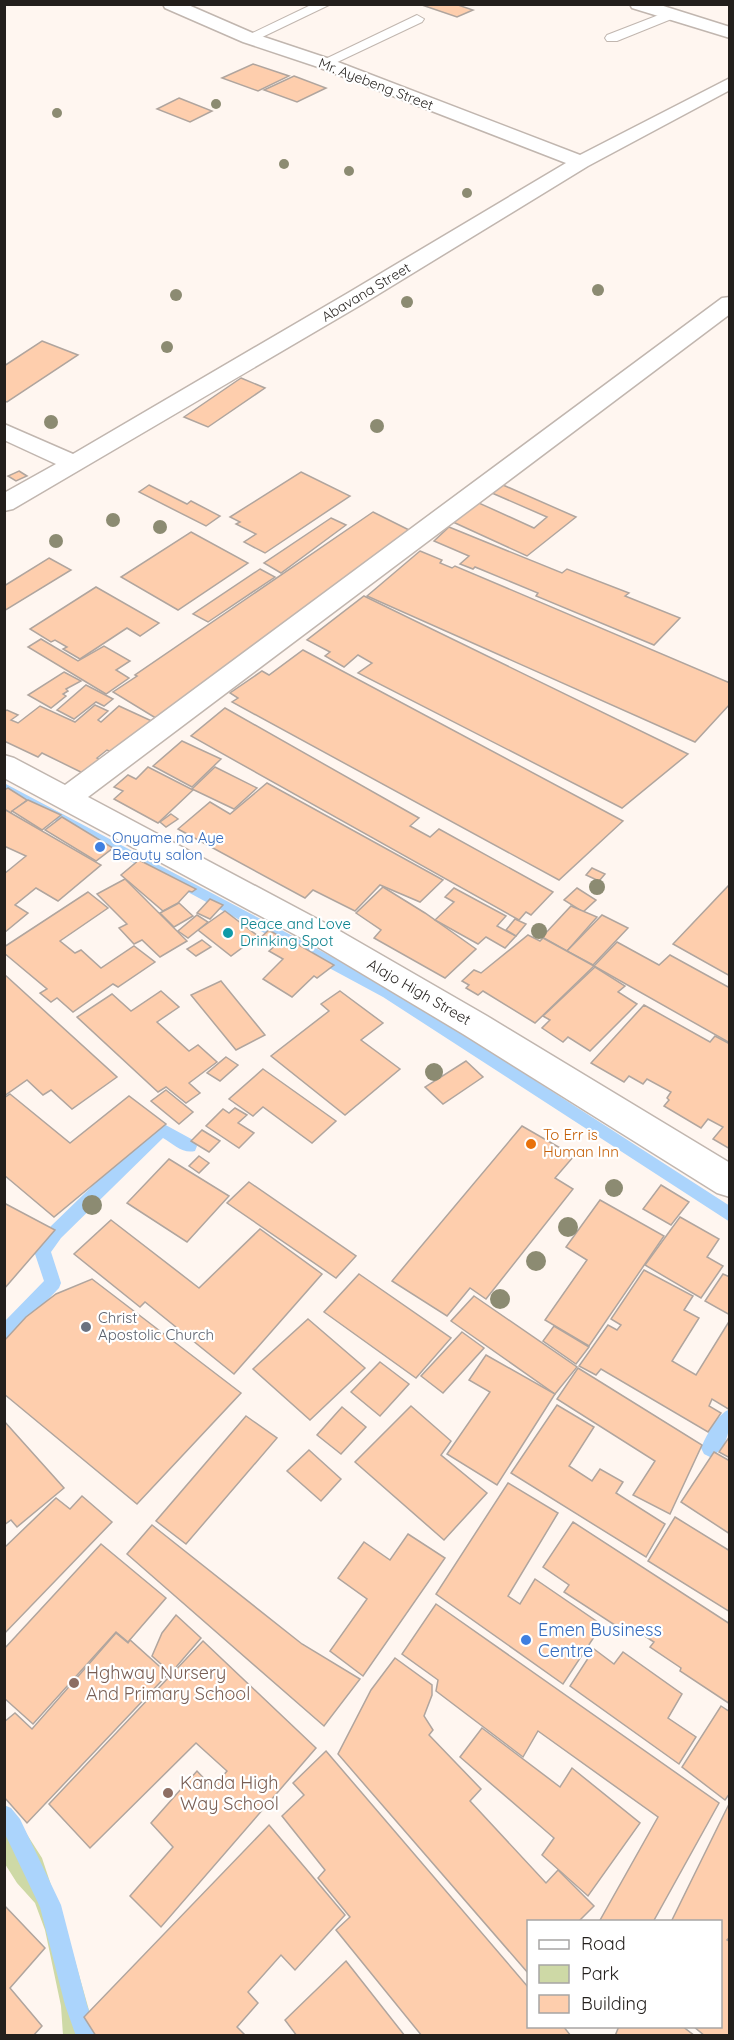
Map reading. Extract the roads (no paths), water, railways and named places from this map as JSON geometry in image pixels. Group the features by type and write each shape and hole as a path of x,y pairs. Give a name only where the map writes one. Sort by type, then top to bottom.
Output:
{"street":[{"name":"Mr. Ayebeng Street","path":"171,4 249,38 324,63 581,162"},
{"path":"639,4 729,33"},
{"name":"Abavana Street","path":"4,504 346,304 581,162 729,84"},
{"path":"67,798 729,303"},
{"path":"4,431 74,464"},
{"name":"Alajo High Street","path":"4,765 327,938 475,1025 729,1182"}],"lane":[{"path":"249,38 325,4"},
{"path":"612,38 669,15"},
{"path":"324,63 417,19"}],"waterway":[{"path":"4,787 388,993 730,1215"},
{"path":"4,1334 53,1283 42,1251 55,1233 162,1129 189,1146"},
{"path":"710,1448 730,1417"},
{"path":"4,1815 13,1826 50,1905 76,2005 87,2036"}],"place":[{"name":"Onyame na Aye Beauty salon","path":"100,847"},
{"name":"Peace and Love Drinking Spot","path":"228,933"},
{"name":"To Err is Human Inn","path":"531,1144"},
{"name":"Christ Apostolic Church","path":"86,1327"},
{"name":"Emen Business Centre","path":"526,1640"},
{"name":"Hghway Nursery And Primary School","path":"74,1683"},
{"name":"Kanda High Way School","path":"168,1793"}]}
